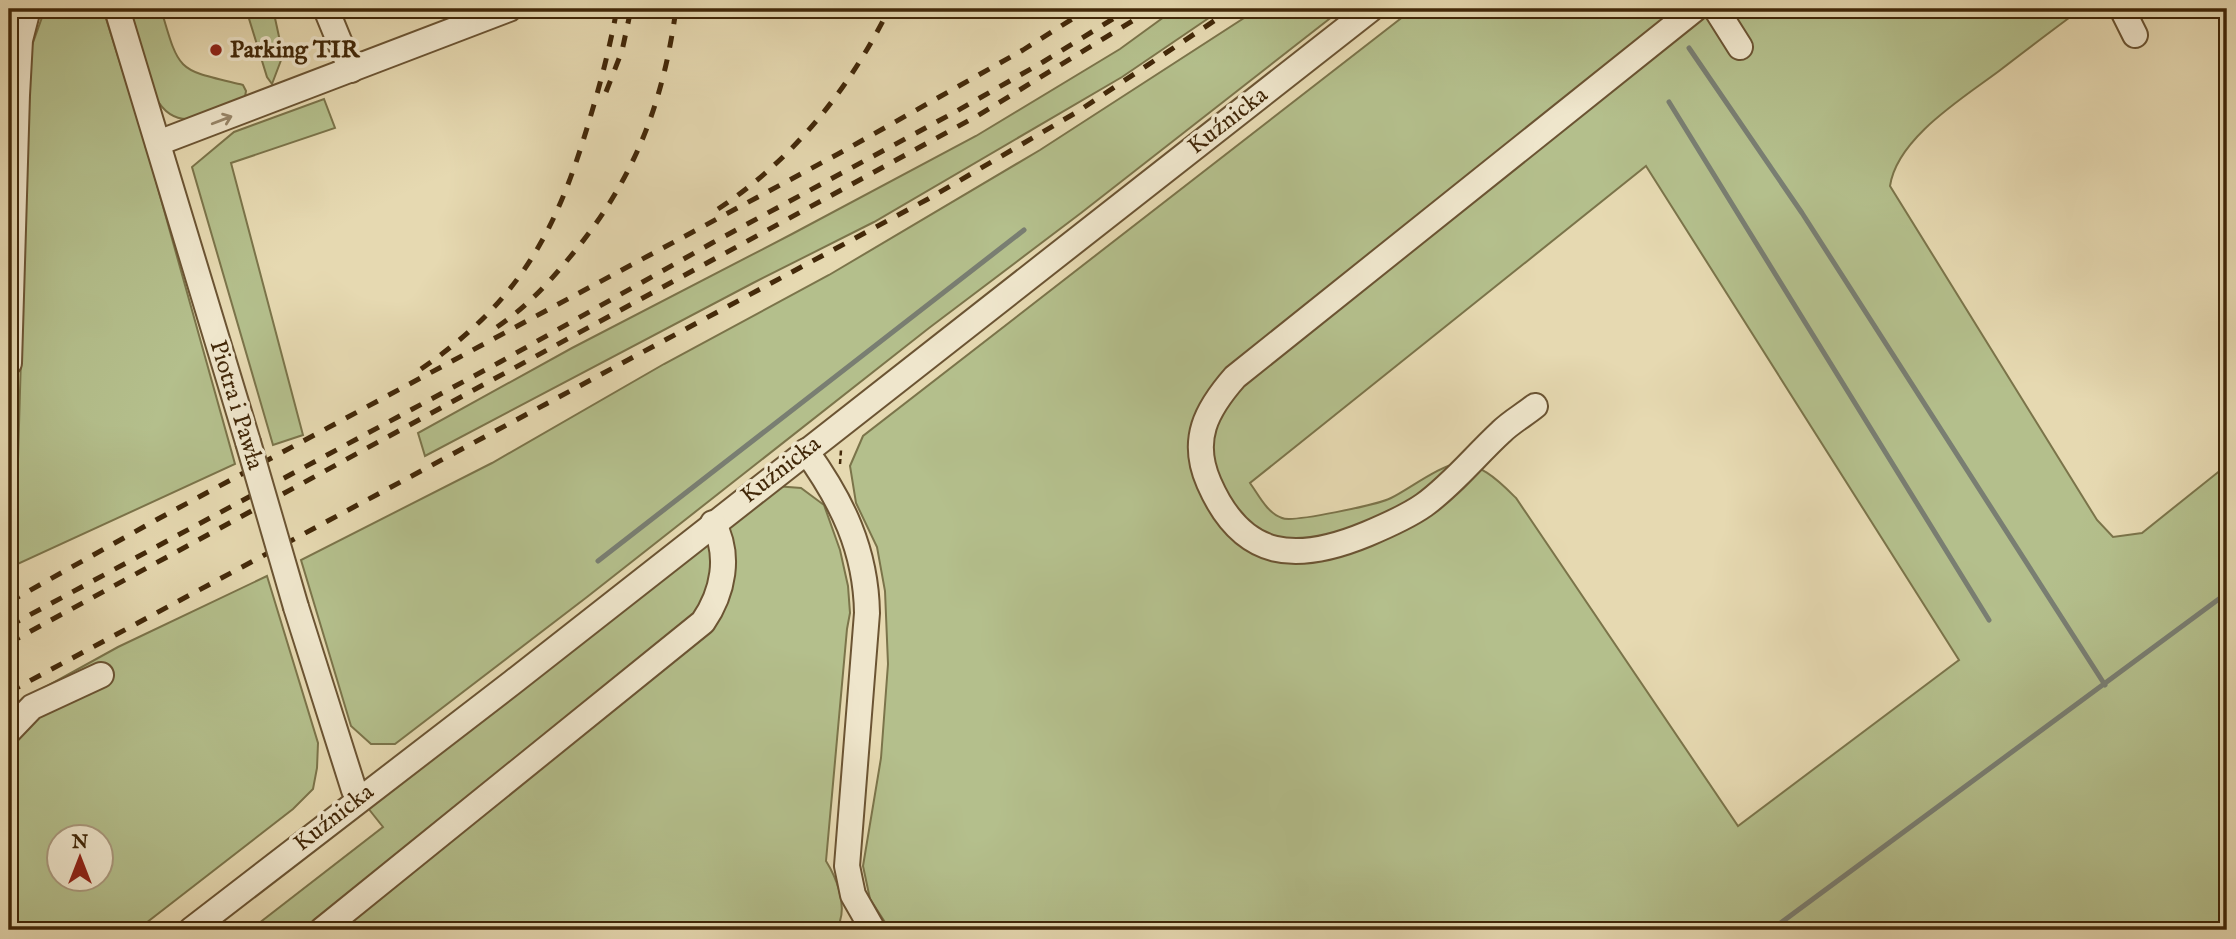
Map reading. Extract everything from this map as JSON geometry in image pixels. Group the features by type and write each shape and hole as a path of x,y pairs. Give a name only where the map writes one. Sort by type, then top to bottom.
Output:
{"street":[{"path":"9,363 17,95 20,40 28,9"},
{"name":"Piotra i Pawła","path":"117,9 296,607 354,790 360,798"},
{"path":"326,9 351,70"},
{"path":"158,144 509,9"},
{"name":"Kuźnicka","path":"191,930 513,682 1371,9"},
{"path":"1535,406 1502,431 1450,483 1422,506 1349,541 1311,552 1288,552 1270,548 1243,532 1209,483 1202,460 1201,436 1207,416 1234,377 1695,9"},
{"path":"1716,9 1740,47"},
{"path":"2122,9 2135,35"},
{"path":"806,451 837,498 860,553 864,573 867,613 847,866 853,895 873,930"},
{"path":"322,930 703,622 715,604 722,575 721,537 713,523"},
{"path":"9,731 32,707 101,675"}],"green space":[{"path":"45,9 103,9 145,142 235,464 9,568 9,555 16,527 30,51"},
{"path":"130,9 161,9 173,46 184,65 205,76 243,85 245,97 197,118 175,117 165,110 156,98"},
{"path":"246,9 273,9 283,55 272,84 267,77"},
{"path":"1175,9 1222,9 1122,77 874,222 425,456 418,433 572,348 976,136 1120,49"},
{"path":"1258,9 1342,9 395,744 371,744 351,726 301,560 492,463 664,364 829,275 1040,150"},
{"path":"1413,9 2081,9 1934,121 1905,152 1895,168 1890,186 2097,520 2113,537 2142,533 2227,465 2227,930 890,930 870,899 863,866 881,758 888,664 885,591 877,547 856,503 850,466 863,436","holes":["1646,166 1959,660 1738,826 1516,498 1488,473 1471,465 1452,465 1384,501 1289,519 1272,512 1250,483"]},
{"path":"324,99 335,128 231,163 303,435 273,445 192,167 234,132"},
{"path":"762,485 801,488 824,505 840,550 848,586 850,613 826,861 839,890 842,906 840,921 848,930 250,930 383,827 360,798"},
{"path":"267,576 318,743 313,789 293,809 137,930 9,930 9,707 118,647"}],"waterway":[{"path":"1689,48 1802,213 2105,685"},
{"path":"1669,102 1989,620"},
{"path":"598,561 1024,230"},
{"path":"1771,930 2227,593"}],"railway":[{"path":"421,369 485,317 530,260 548,229 564,195 590,118 617,9"},
{"path":"606,92 622,51 631,9"},
{"path":"497,327 527,304 562,267 592,229 628,171 642,141 663,78 676,9"},
{"path":"718,209 771,168 817,120 856,67 889,9"},
{"path":"9,602 156,520 838,154 1023,50 1088,9"},
{"path":"9,626 500,362 712,243 955,112 1129,9"},
{"path":"9,643 977,116 1152,9"},
{"path":"9,692 928,199 1077,112 1232,9"}],"place":[{"name":"Parking TIR","path":"216,50"}]}
